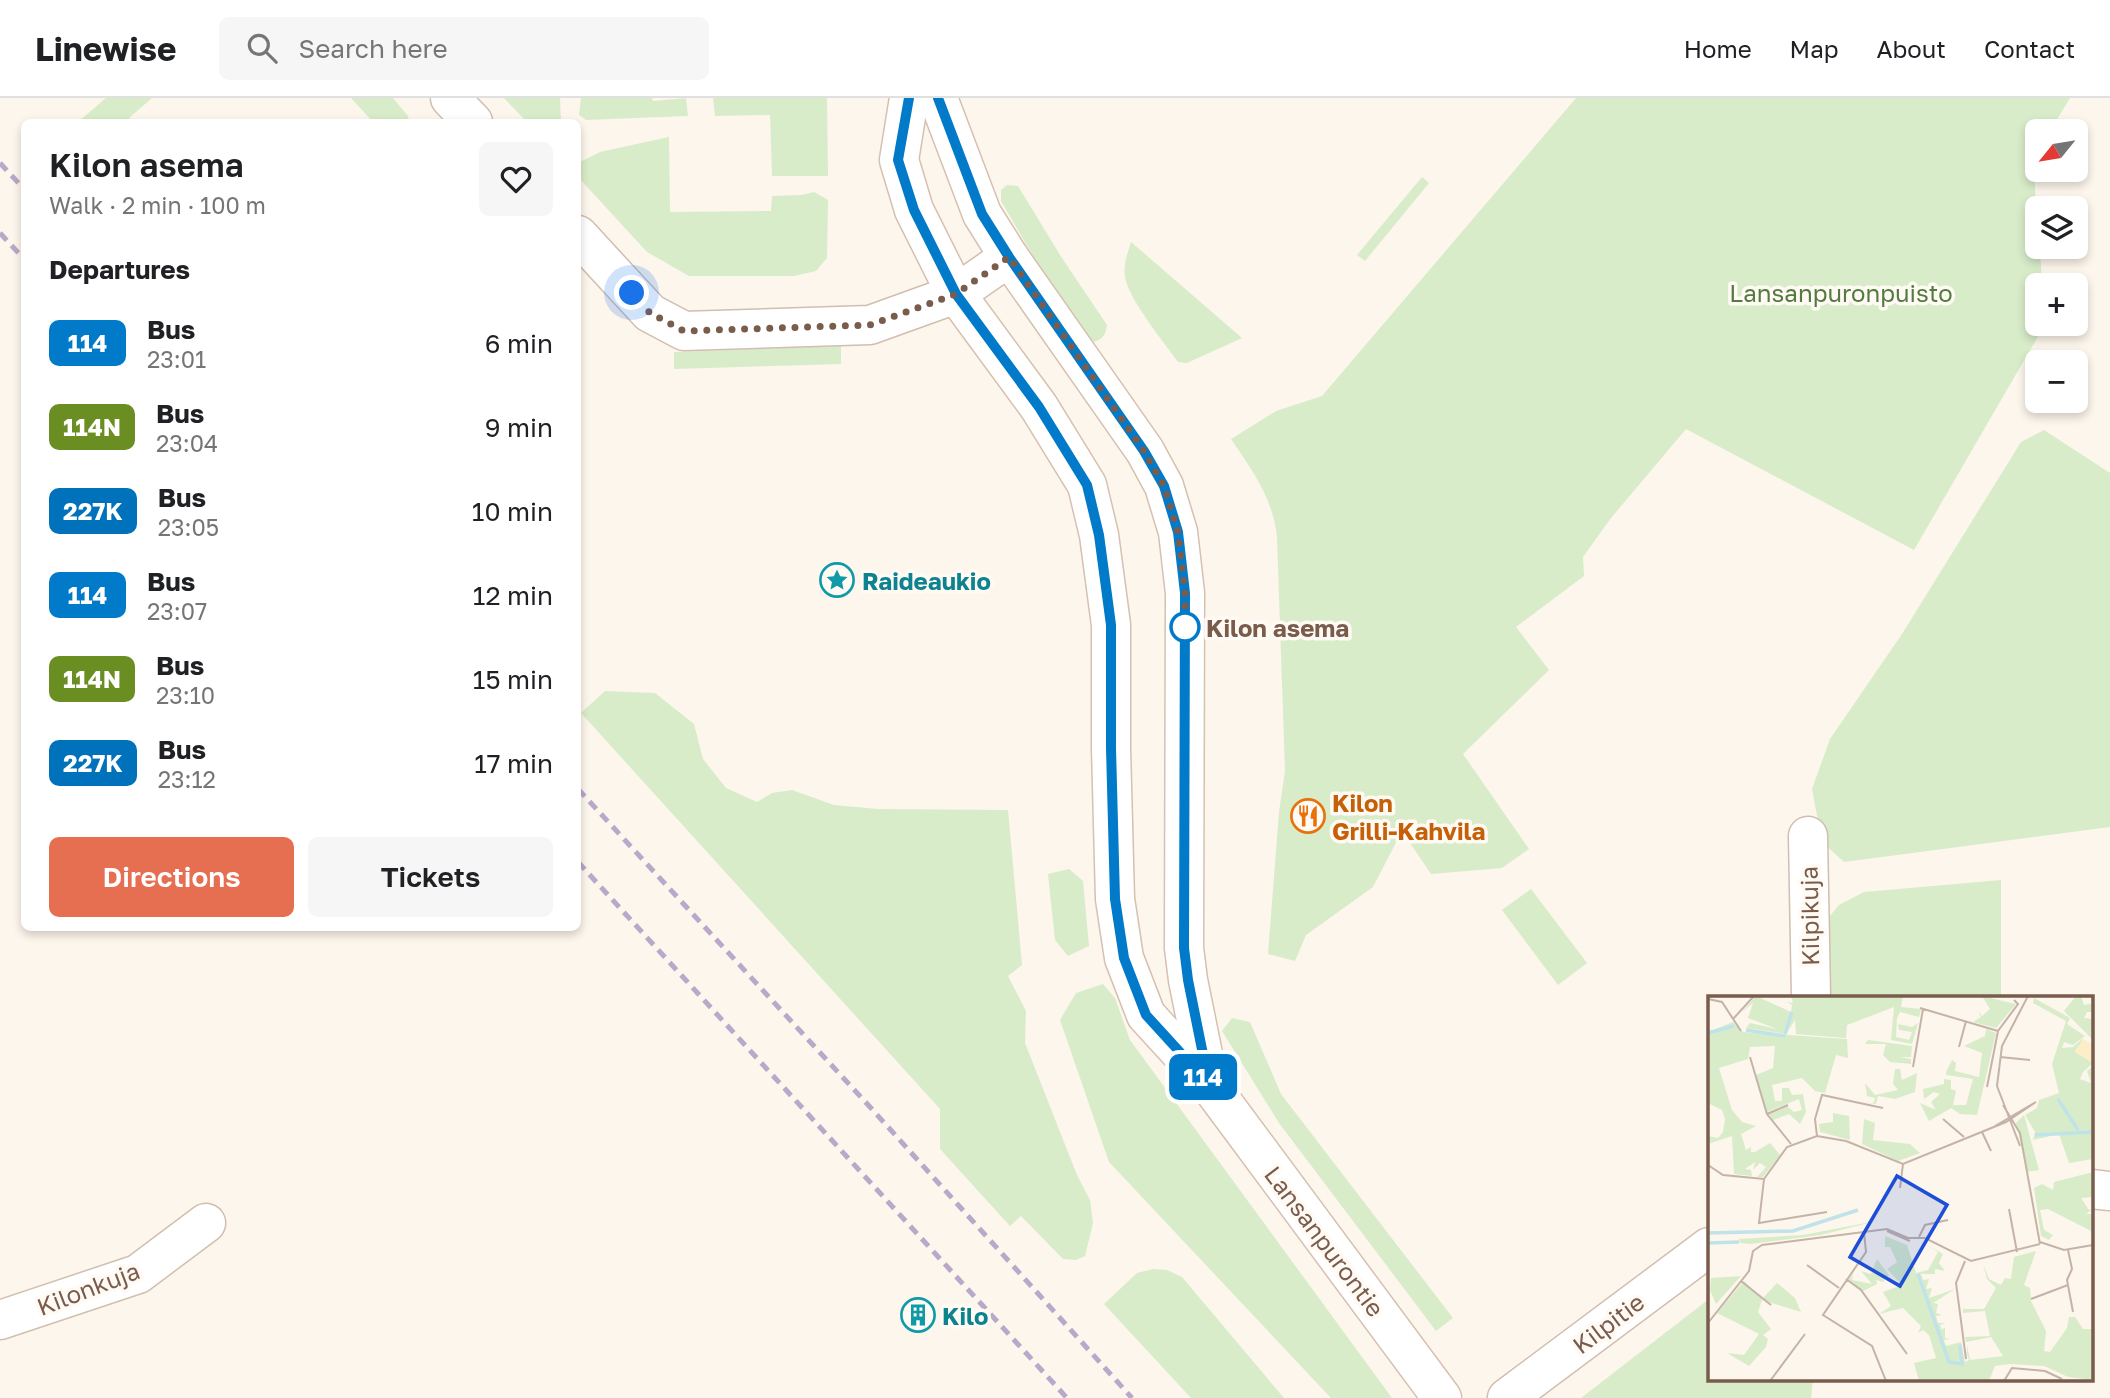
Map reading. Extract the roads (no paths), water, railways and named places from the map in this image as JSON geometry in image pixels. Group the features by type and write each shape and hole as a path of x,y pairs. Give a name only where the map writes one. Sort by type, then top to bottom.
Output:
{"street":[{"path":"450,98 470,119"},
{"name":"Lansanpurontie","path":"909,98 898,160 914,210 956,294 1039,407 1087,485 1099,535 1111,625 1115,899 1124,958 1146,1015 1209,1084 1442,1398"},
{"name":"Lansanpurontie","path":"938,98 982,214 1144,451 1164,486 1178,532 1185,593 1184,948 1209,1084"},
{"path":"581,238 650,313 684,331 870,325 956,294 1009,257"},
{"name":"Kilpikuja","path":"1808,836 1811,996"},
{"path":"2092,1189 2110,1191"},
{"name":"Kilonkuja","path":"0,1320 138,1274 206,1223"},
{"name":"Kilpitie","path":"1507,1398 1708,1248"}],"railway":[{"path":"0,163 21,186"},
{"path":"0,233 21,256"},
{"path":"581,792 1132,1398"},
{"path":"581,865 1067,1398"}],"place":[{"name":"Raideaukio","path":"837,580"},
{"name":"Kilon asema","path":"1185,627"},
{"name":"Kilon Grilli-Kahvila","path":"1308,816"},
{"name":"Kilo","path":"918,1315"}],"park label":[{"name":"Lansanpuronpuisto","path":"1841,292"}]}
